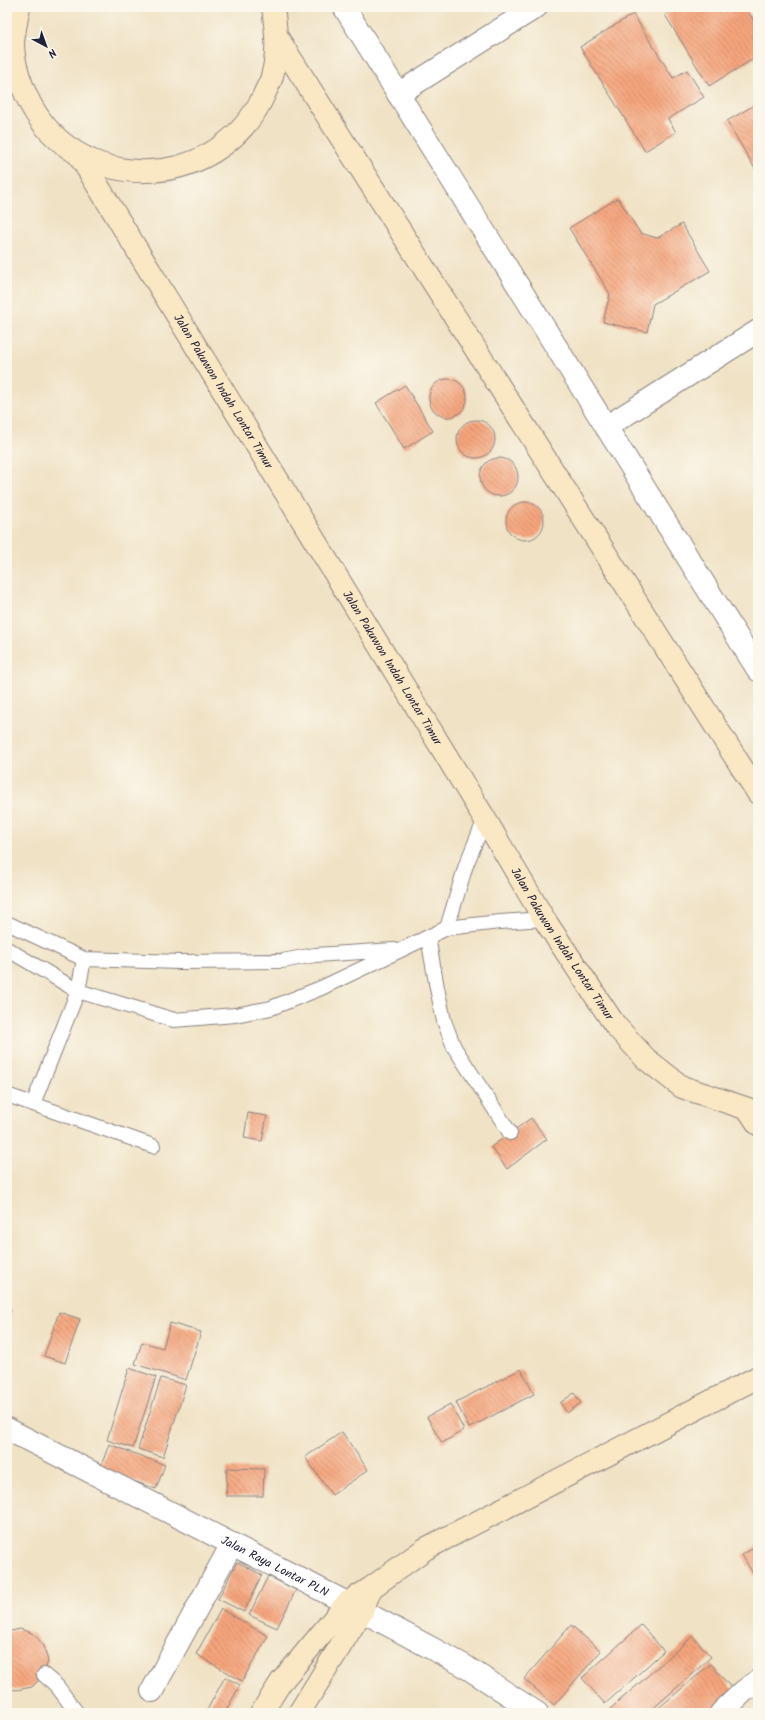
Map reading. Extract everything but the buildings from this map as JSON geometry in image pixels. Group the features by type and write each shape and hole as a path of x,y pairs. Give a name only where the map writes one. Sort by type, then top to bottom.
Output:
{"street":[{"path":"19,7 10,38 18,77 32,108 52,134 79,155 116,169 155,171 194,162 229,142 256,112 272,76 278,36 273,7"},
{"path":"344,7 758,670"},
{"path":"398,94 536,7"},
{"path":"278,36 758,793"},
{"name":"Jalan Pakuwon Indah Lontar Timur","path":"79,155 485,819 544,920 615,1026 646,1059 682,1087 755,1112"},
{"path":"606,427 758,331"},
{"path":"261,1713 281,1682 355,1607 371,1588 425,1549 758,1377"},
{"name":"Jalan Raya Lontar PLN","path":"7,1429 355,1607 463,1665 537,1713"},
{"path":"152,1691 232,1544"},
{"path":"299,1713 355,1607"},
{"path":"721,1713 744,1691 758,1681"}],"lane":[{"path":"447,928 466,865 485,819"},
{"path":"7,950 78,991 174,1020 234,1015 278,1005 321,988 447,928 500,922 544,920"},
{"path":"7,923 84,959 179,962 282,961 315,955 402,950"},
{"path":"428,937 436,988 444,1021 454,1047 510,1133"},
{"path":"33,1104 78,991 84,959"},
{"path":"7,1095 153,1146"},
{"path":"44,1675 57,1686 77,1713"}]}
